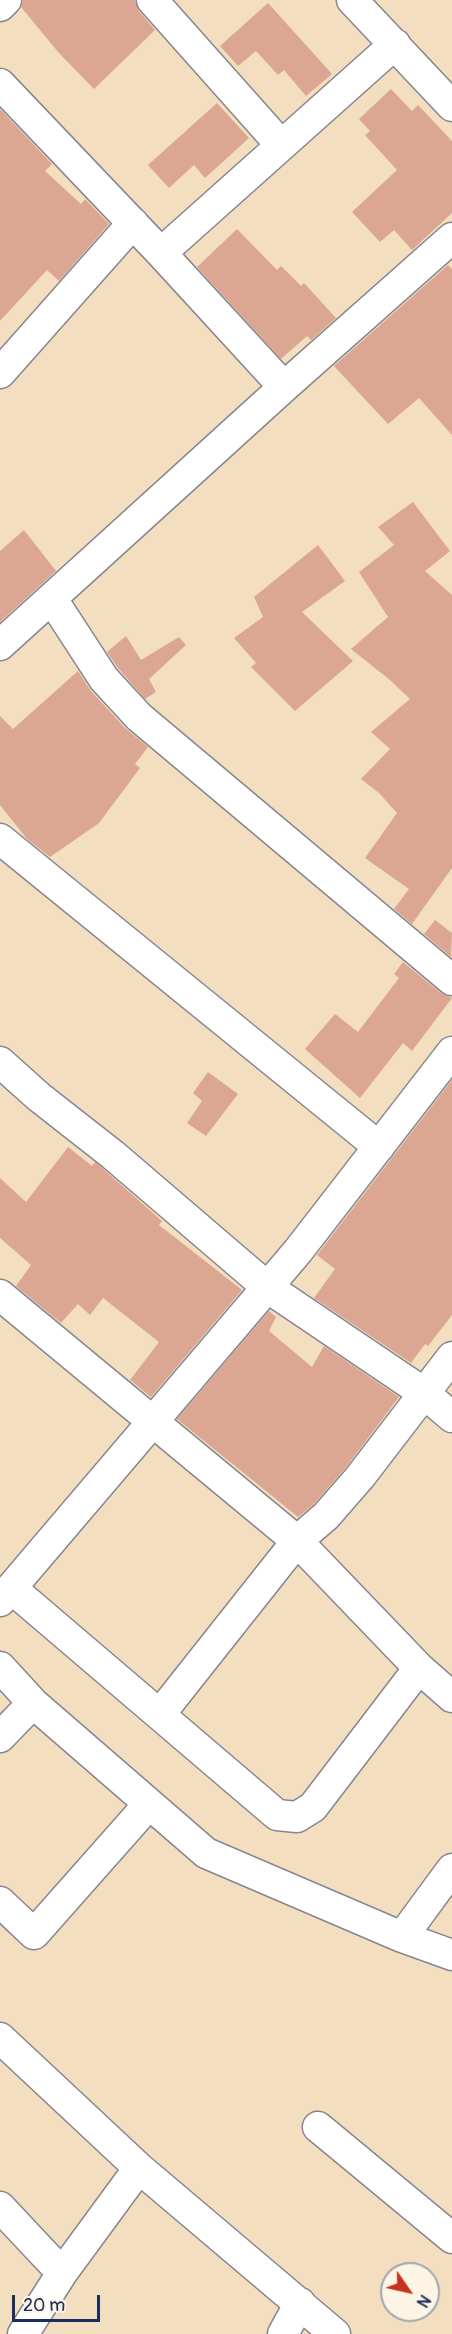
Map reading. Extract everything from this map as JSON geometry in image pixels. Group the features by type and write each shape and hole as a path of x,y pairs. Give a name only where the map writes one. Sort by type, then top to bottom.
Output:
{"street":[{"path":"0,6 6,0"},
{"path":"152,0 281,145"},
{"path":"352,0 452,106"},
{"path":"161,253 395,44"},
{"path":"0,84 133,223 284,387"},
{"path":"0,373 133,223"},
{"path":"0,645 452,238"},
{"path":"52,599 104,679 139,717 452,980"},
{"path":"0,839 379,1146"},
{"path":"419,1668 313,1807 297,1817 277,1815 160,1714 6,1595 267,1287 452,1052"},
{"path":"0,1062 267,1287 424,1393 452,1417"},
{"path":"0,1295 297,1541 419,1668 452,1697"},
{"path":"160,1714 297,1541 326,1516 360,1477 452,1357"},
{"path":"0,1667 33,1703 206,1853 402,1937 452,1955"},
{"path":"0,1737 33,1703"},
{"path":"0,1902 34,1934 149,1804"},
{"path":"402,1937 452,1869"},
{"path":"0,2037 139,2168 335,2334"},
{"path":"318,2127 452,2238"},
{"path":"23,2334 62,2273 139,2168"},
{"path":"0,2207 62,2273"},
{"path":"283,2334 300,2303"}],"building":[{"path":"23,0 135,0 139,11 155,30 94,89 59,53 21,7"},
{"path":"268,3 332,74 306,96 284,70 278,75 256,51 238,66 220,46"},
{"path":"391,89 412,111 418,105 452,141 452,213 412,250 394,230 380,242 352,212 397,170 365,135 370,131 359,119"},
{"path":"217,103 249,138 205,178 194,165 169,188 148,165"},
{"path":"0,109 52,164 45,171 81,204 85,199 109,224 59,281 47,270 0,321"},
{"path":"237,229 277,270 281,266 301,286 304,283 336,318 311,340 307,336 281,359 197,267"},
{"path":"448,265 452,269 452,435 419,398 388,424 334,366"},
{"path":"413,502 450,551 425,571 452,595 452,868 412,924 394,909 409,889 365,858 397,813 379,793 361,779 390,749 371,732 410,699 351,649 388,617 359,572 394,545 378,527"},
{"path":"24,530 56,571 0,622 0,551"},
{"path":"318,545 345,581 302,612 353,661 295,711 251,667 256,663 234,638 263,617 254,597"},
{"path":"126,636 141,660 179,637 186,645 149,679 156,692 145,699 107,652"},
{"path":"78,671 91,691 126,729 148,747 135,764 140,768 99,823 50,857 27,839 0,805 0,716 13,729"},
{"path":"435,920 452,933 451,957 424,934"},
{"path":"403,962 441,993 452,998 412,1051 403,1043 360,1098 305,1049 335,1014 358,1032 399,978 394,974"},
{"path":"208,1072 238,1094 206,1136 187,1123 202,1101 193,1093"},
{"path":"452,1080 452,1315 428,1346 425,1344 411,1363 314,1298 335,1269 317,1255"},
{"path":"68,1147 92,1166 95,1162 162,1221 159,1225 242,1290 151,1397 130,1380 159,1342 103,1298 90,1315 78,1304 61,1323 16,1286 31,1265 0,1238 0,1178 26,1202"},
{"path":"269,1311 276,1317 269,1331 312,1367 324,1346 399,1397 347,1466 314,1504 298,1517 177,1419"}]}
